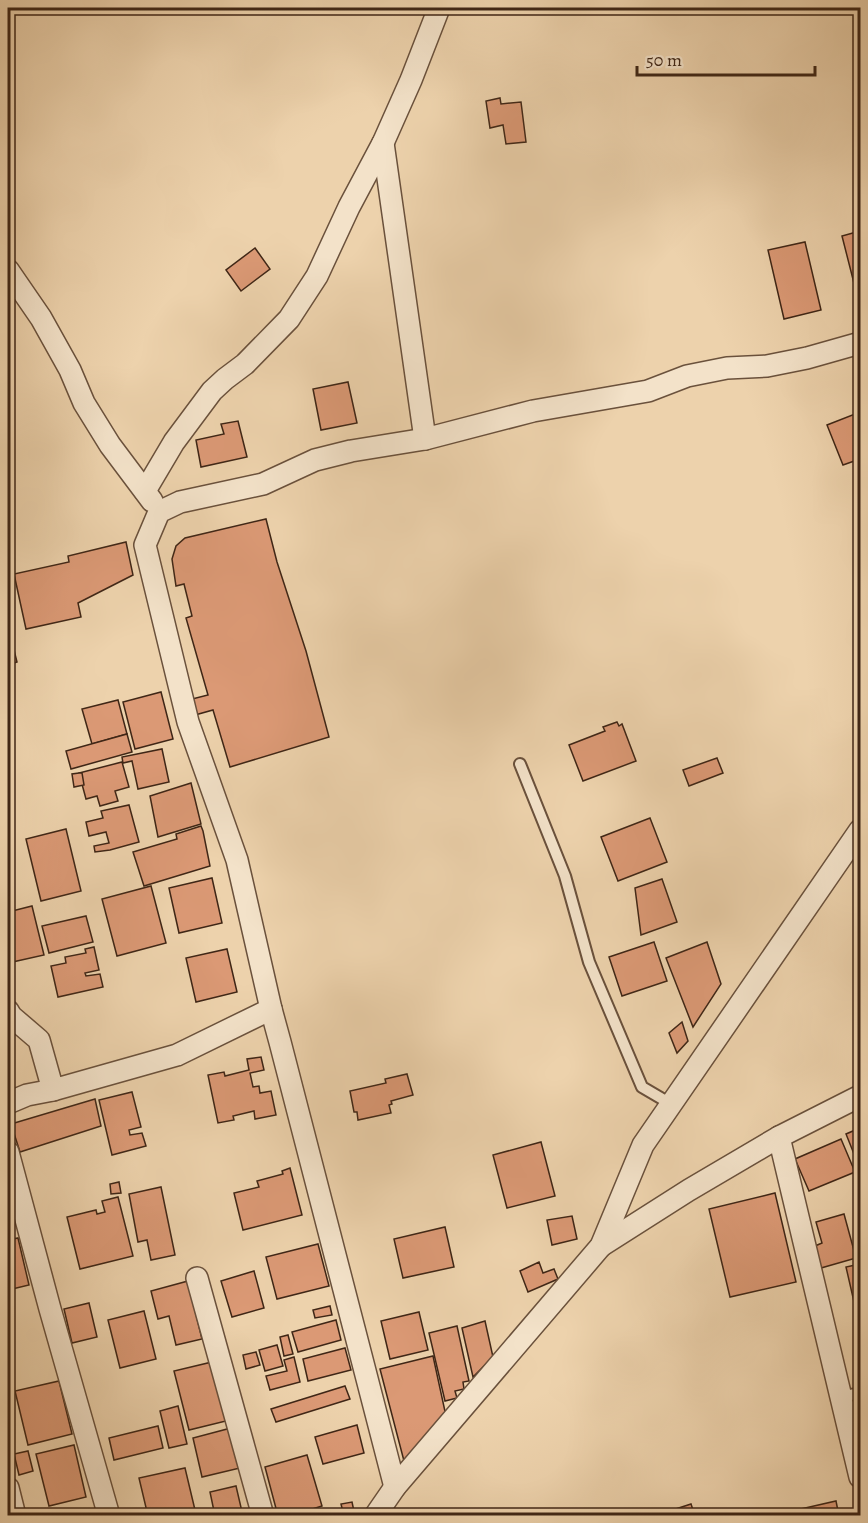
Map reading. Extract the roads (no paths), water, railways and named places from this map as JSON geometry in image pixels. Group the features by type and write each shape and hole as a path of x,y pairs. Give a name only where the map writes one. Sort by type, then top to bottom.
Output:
{"street":[{"path":"144,491 174,442 212,391 245,364 289,319 317,276 349,207 383,143 439,8"},
{"path":"383,143 424,439"},
{"path":"8,270 41,318 70,370 84,403 110,445 159,512"},
{"path":"395,1487 271,1009 237,860 188,722 145,545 159,512 180,502 263,484 315,460 351,451 424,439 533,411 648,391 687,376 727,368 767,366 861,343"},
{"path":"601,1246 643,1145 861,830"},
{"path":"8,1103 27,1095 53,1090 177,1055 271,1009"},
{"path":"8,1011 39,1040 53,1090"},
{"path":"375,1515 395,1487 601,1246 689,1190 779,1137 861,1096"},
{"path":"779,1137 851,1395 861,1477"},
{"path":"8,1152 109,1515"},
{"path":"197,1278 263,1515"},
{"path":"8,1488 15,1515"}],"lane":[{"path":"520,764 565,876 589,962 642,1087 671,1104"}]}
